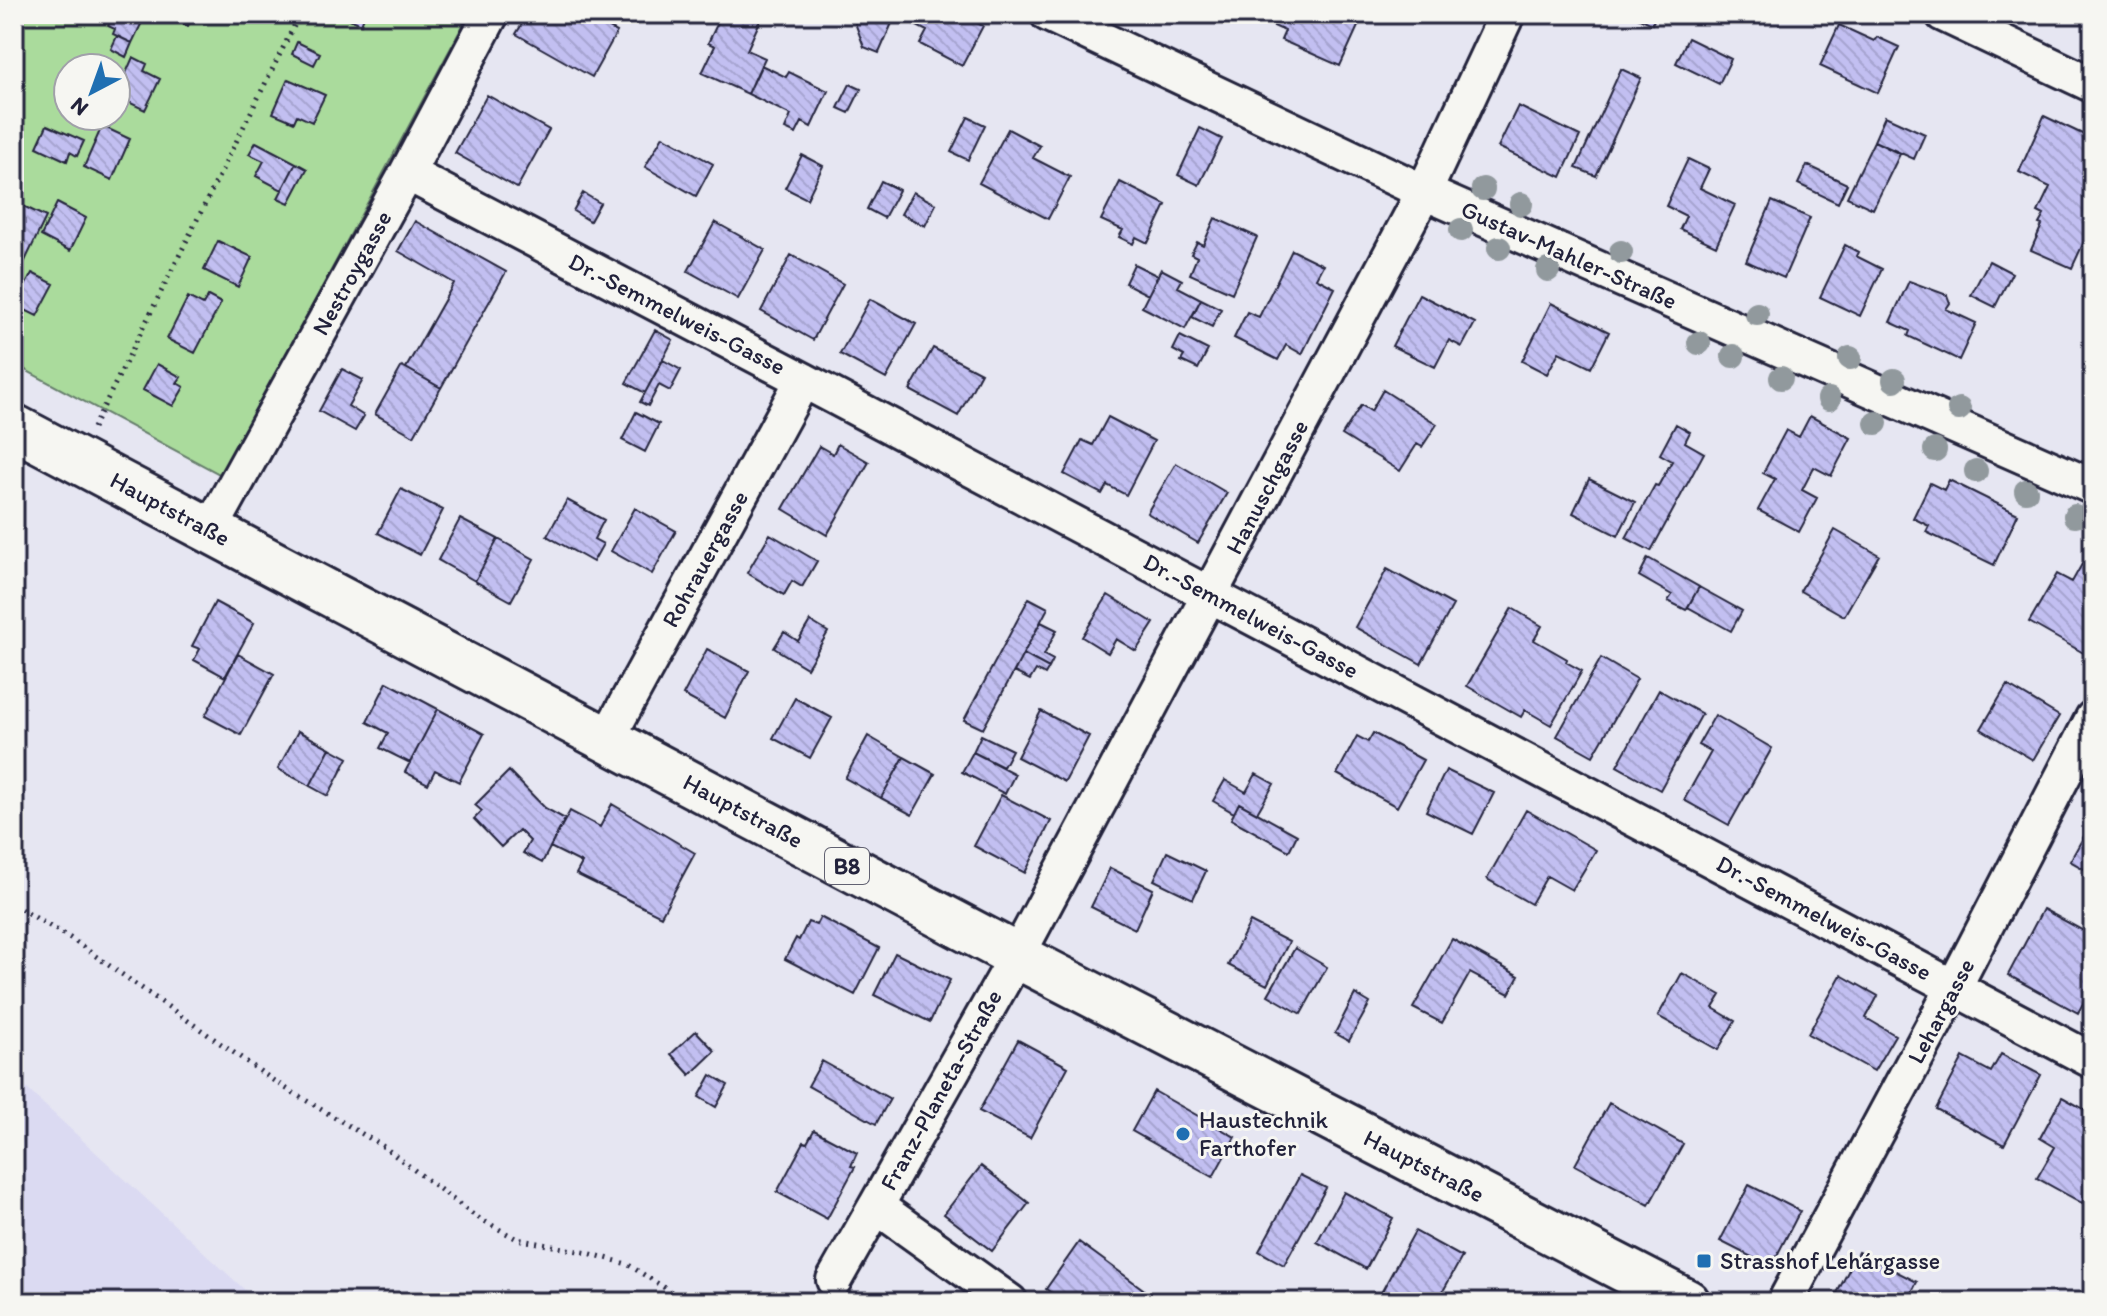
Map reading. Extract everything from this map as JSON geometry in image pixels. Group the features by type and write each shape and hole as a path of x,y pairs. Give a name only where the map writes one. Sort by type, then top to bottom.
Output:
{"main road":[{"name":"Hauptstraße","path":"14,427 1017,956 1687,1302"}],"street":[{"name":"Nestroygasse","path":"210,530 491,14"},
{"name":"Gustav-Mahler-Straße","path":"1048,14 1424,192 2093,487"},
{"name":"Hanuschgasse","path":"1017,956 1424,192 1507,14"},
{"path":"1943,14 2093,85"},
{"name":"Dr.-Semmelweis-Gasse","path":"407,173 2093,1061"},
{"name":"Rohrauergasse","path":"607,739 803,380"},
{"name":"Lehargasse","path":"1785,1302 1954,987 2093,718"},
{"name":"Franz-Planeta-Straße","path":"1010,1302 876,1206 1017,956"},
{"path":"834,1280 876,1206"}],"path":[{"path":"77,460 300,14"},
{"path":"14,905 70,938 277,1083 384,1147 475,1216 517,1239 627,1264 687,1302"}],"shaded area":[{"path":"14,1077 258,1302 14,1302"}],"green space":[{"path":"14,14 469,14 221,475 14,364"}],"building":[{"path":"113,14 146,14 132,43 113,34 115,29 108,26"},
{"path":"164,14 194,14 188,26"},
{"path":"338,14 365,14 361,24"},
{"path":"528,14 593,14 591,18 617,32 592,77 516,34"},
{"path":"722,14 750,14 761,19 747,50 765,58 748,94 702,73 715,46 708,43"},
{"path":"857,14 896,14 879,53 864,47 854,20"},
{"path":"918,14 961,14 983,26 962,66 920,44 927,31 913,24"},
{"path":"1271,14 1347,14 1345,17 1359,24 1340,66 1281,40 1285,31 1267,23"},
{"path":"1631,14 1657,14 1652,24"},
{"path":"1839,25 1874,41 1877,37 1899,47 1878,93 1820,66"},
{"path":"117,36 132,43 128,52 111,49"},
{"path":"1688,38 1731,59 1719,84 1676,63"},
{"path":"297,42 320,53 314,65 292,54"},
{"path":"133,57 147,64 144,71 160,79 145,110 132,104"},
{"path":"761,65 786,77 789,72 828,91 811,127 802,122 796,134 785,129 791,115 748,94"},
{"path":"1621,69 1641,78 1596,176 1576,168"},
{"path":"288,79 325,95 312,122 297,115 294,122 273,113"},
{"path":"850,84 861,89 849,113 838,108"},
{"path":"487,95 549,130 517,188 455,153"},
{"path":"1518,106 1580,136 1561,177 1498,147"},
{"path":"1885,116 1925,134 1914,159 1874,141"},
{"path":"2044,116 2093,139 2093,222 2072,268 2031,250 2044,215 2038,212 2050,187 2019,172"},
{"path":"968,117 985,125 968,160 951,152"},
{"path":"47,125 52,127 52,132 63,132 84,141 77,156 70,152 67,161 37,147"},
{"path":"1200,128 1222,139 1199,185 1178,175"},
{"path":"1008,129 1040,146 1033,158 1070,177 1048,219 979,183"},
{"path":"99,132 115,132 130,139 112,180 84,167"},
{"path":"663,136 713,164 696,196 645,167"},
{"path":"1874,141 1900,154 1873,209 1847,197"},
{"path":"256,142 296,163 282,190 256,176 264,161 249,154"},
{"path":"802,155 823,166 807,199 785,188"},
{"path":"1688,159 1709,169 1700,188 1735,205 1716,246 1680,229 1686,216 1666,206"},
{"path":"296,163 307,169 289,203 278,198"},
{"path":"1807,165 1847,184 1838,203 1798,184"},
{"path":"881,181 899,190 884,218 867,209"},
{"path":"1120,182 1166,205 1148,243 1136,237 1133,244 1119,237 1123,230 1101,220"},
{"path":"913,192 936,204 925,226 901,214"},
{"path":"583,193 600,203 590,221 573,211"},
{"path":"1772,201 1810,218 1784,278 1746,261"},
{"path":"17,203 46,217 25,261 14,256 14,209"},
{"path":"57,203 86,218 70,251 41,236"},
{"path":"1215,218 1257,237 1232,293 1190,274 1197,257 1191,254 1197,242 1203,245"},
{"path":"415,221 506,272 441,388 406,368 454,283 398,251"},
{"path":"715,222 765,250 738,299 688,271"},
{"path":"218,241 252,257 238,287 204,270"},
{"path":"1845,245 1858,252 1856,256 1882,269 1860,316 1820,297"},
{"path":"1292,250 1323,265 1316,278 1335,288 1302,354 1286,345 1278,360 1234,338 1247,312 1259,317"},
{"path":"791,255 843,284 813,340 761,311"},
{"path":"1989,261 2012,273 1995,307 1971,295"},
{"path":"1134,264 1158,276 1148,295 1125,283"},
{"path":"1161,269 1182,280 1178,287 1201,299 1185,329 1142,307"},
{"path":"32,273 54,284 37,316 15,305"},
{"path":"1909,281 1947,295 1950,303 1946,309 1976,323 1959,360 1908,336 1910,331 1890,322"},
{"path":"1419,294 1475,323 1462,347 1449,340 1435,367 1392,346"},
{"path":"208,296 221,303 195,353 167,339 188,297 203,305"},
{"path":"870,299 916,324 886,379 840,354"},
{"path":"1201,299 1221,309 1212,327 1192,317"},
{"path":"1551,303 1609,332 1591,368 1559,352 1547,374 1522,361"},
{"path":"655,330 673,340 645,393 626,383"},
{"path":"1180,336 1208,350 1198,369 1181,361 1184,356 1173,350"},
{"path":"933,348 981,373 958,416 910,390"},
{"path":"663,360 681,370 670,391 659,385 648,406 640,402"},
{"path":"157,364 181,377 177,383 184,387 173,406 143,390"},
{"path":"402,366 441,388 414,436 375,414"},
{"path":"342,369 363,380 348,406 364,416 355,431 319,411"},
{"path":"1383,390 1437,424 1422,447 1417,444 1400,471 1342,435 1361,405 1371,411"},
{"path":"636,412 659,424 645,452 622,440"},
{"path":"1810,416 1851,438 1831,476 1814,467 1802,490 1817,498 1799,532 1758,510 1775,479 1763,473 1786,430 1799,437"},
{"path":"1108,417 1154,441 1126,495 1107,485 1102,494 1064,474 1082,440 1093,445"},
{"path":"1676,424 1690,432 1685,442 1704,453 1651,551 1626,538 1672,461 1660,454"},
{"path":"838,444 869,462 827,535 783,509 819,446 833,454"},
{"path":"1176,463 1227,493 1198,543 1147,513"},
{"path":"1589,479 1635,502 1618,536 1573,513"},
{"path":"1949,480 2018,514 1994,565 1926,532 1929,526 1913,518 1930,483 1944,490"},
{"path":"401,489 443,510 420,555 378,533"},
{"path":"567,500 604,520 594,539 603,544 593,562 547,536"},
{"path":"635,508 676,531 652,574 611,551"},
{"path":"460,519 498,539 475,581 438,560"},
{"path":"1835,530 1879,555 1844,616 1800,591"},
{"path":"770,534 817,561 802,587 792,581 784,595 747,573"},
{"path":"498,539 534,559 511,601 475,581"},
{"path":"1648,558 1699,587 1686,610 1668,601 1672,595 1639,576"},
{"path":"2082,564 2093,570 2093,644 2087,655 2029,622 2057,574 2072,582"},
{"path":"1387,569 1453,605 1421,664 1355,627"},
{"path":"1699,587 1742,611 1731,631 1688,607"},
{"path":"1108,595 1154,623 1136,651 1116,639 1108,653 1082,637"},
{"path":"1029,598 1048,608 983,729 964,720"},
{"path":"215,602 254,623 225,677 194,660 200,649 192,646"},
{"path":"1512,608 1542,626 1534,640 1582,671 1551,725 1525,710 1521,717 1467,686"},
{"path":"810,621 828,632 807,668 774,648 784,632 798,641"},
{"path":"1041,622 1057,630 1044,655 1053,660 1049,668 1023,654"},
{"path":"707,649 749,671 725,718 683,695"},
{"path":"238,654 274,674 241,735 205,716"},
{"path":"1023,654 1049,668 1045,675 1036,670 1030,680 1014,672"},
{"path":"1601,658 1637,679 1593,756 1557,736"},
{"path":"387,682 438,709 410,763 380,748 388,733 367,722"},
{"path":"2007,685 2059,716 2033,760 1981,729"},
{"path":"1659,690 1702,714 1660,790 1617,766"},
{"path":"795,698 832,718 810,758 773,738"},
{"path":"438,709 484,734 459,782 435,770 428,784 405,772"},
{"path":"1041,711 1089,736 1065,782 1017,757"},
{"path":"1715,715 1772,748 1729,825 1684,800 1711,752 1698,745"},
{"path":"298,731 330,748 310,786 278,769"},
{"path":"1373,733 1423,760 1397,807 1337,774 1357,736 1368,742"},
{"path":"981,735 1012,750 1003,767 973,752"},
{"path":"868,736 904,757 881,798 845,778"},
{"path":"330,748 348,758 328,796 310,786"},
{"path":"973,752 1015,774 1005,794 962,772"},
{"path":"904,757 935,774 912,815 881,798"},
{"path":"1446,770 1494,793 1473,834 1426,811"},
{"path":"509,771 545,808 565,819 542,863 523,853 530,841 519,830 501,847 474,819 482,811 475,805"},
{"path":"1256,774 1274,784 1257,813 1239,803 1234,813 1213,801 1225,780 1246,792"},
{"path":"1001,795 1051,821 1025,873 974,846"},
{"path":"1239,803 1297,835 1289,851 1231,819"},
{"path":"612,804 695,853 661,916 576,874 582,863 550,847 570,811 600,827"},
{"path":"1526,810 1596,850 1572,890 1547,876 1531,904 1487,879"},
{"path":"2093,820 2093,874 2070,861"},
{"path":"1167,852 1206,871 1193,899 1154,880"},
{"path":"1110,868 1153,889 1135,929 1091,907"},
{"path":"2043,909 2093,936 2093,984 2078,1013 2008,975"},
{"path":"820,917 879,948 855,995 785,959 808,922 816,925"},
{"path":"1250,922 1289,942 1267,985 1228,965"},
{"path":"1452,939 1519,976 1509,994 1470,973 1442,1023 1413,1008"},
{"path":"1295,948 1327,967 1301,1014 1268,995"},
{"path":"895,953 950,980 930,1022 874,995"},
{"path":"1682,973 1721,995 1713,1008 1735,1021 1718,1050 1658,1016"},
{"path":"1841,975 1878,996 1866,1018 1895,1035 1874,1071 1808,1034"},
{"path":"1355,994 1370,1003 1349,1041 1335,1033"},
{"path":"696,1031 715,1051 690,1075 671,1054"},
{"path":"1018,1040 1068,1067 1030,1138 979,1111"},
{"path":"2001,1054 2041,1075 2004,1145 1936,1109 1963,1057 1991,1072"},
{"path":"822,1061 890,1099 876,1124 808,1086"},
{"path":"711,1075 728,1085 716,1107 699,1097"},
{"name":"Haustechnik Farthofer","path":"1154,1091 1235,1137 1213,1177 1132,1131"},
{"path":"2062,1097 2093,1114 2093,1182 2082,1203 2037,1178 2055,1147 2040,1138"},
{"path":"1609,1103 1683,1144 1649,1205 1575,1165"},
{"path":"814,1130 857,1153 851,1166 855,1167 827,1219 777,1192 804,1142 807,1143"},
{"path":"981,1166 1029,1203 992,1251 944,1214"},
{"path":"1300,1175 1326,1188 1284,1265 1259,1251"},
{"path":"1749,1185 1800,1211 1771,1267 1720,1241"},
{"path":"1344,1192 1393,1218 1366,1269 1317,1242"},
{"path":"1415,1231 1462,1257 1437,1302 1402,1302 1382,1291"},
{"path":"1079,1242 1143,1289 1133,1302 1063,1302 1046,1289"},
{"path":"1858,1252 1917,1282 1907,1302 1833,1301"}],"place":[{"name":"Haustechnik Farthofer","path":"1183,1134"},
{"name":"Strasshof Lehárgasse","path":"1704,1261"}]}
